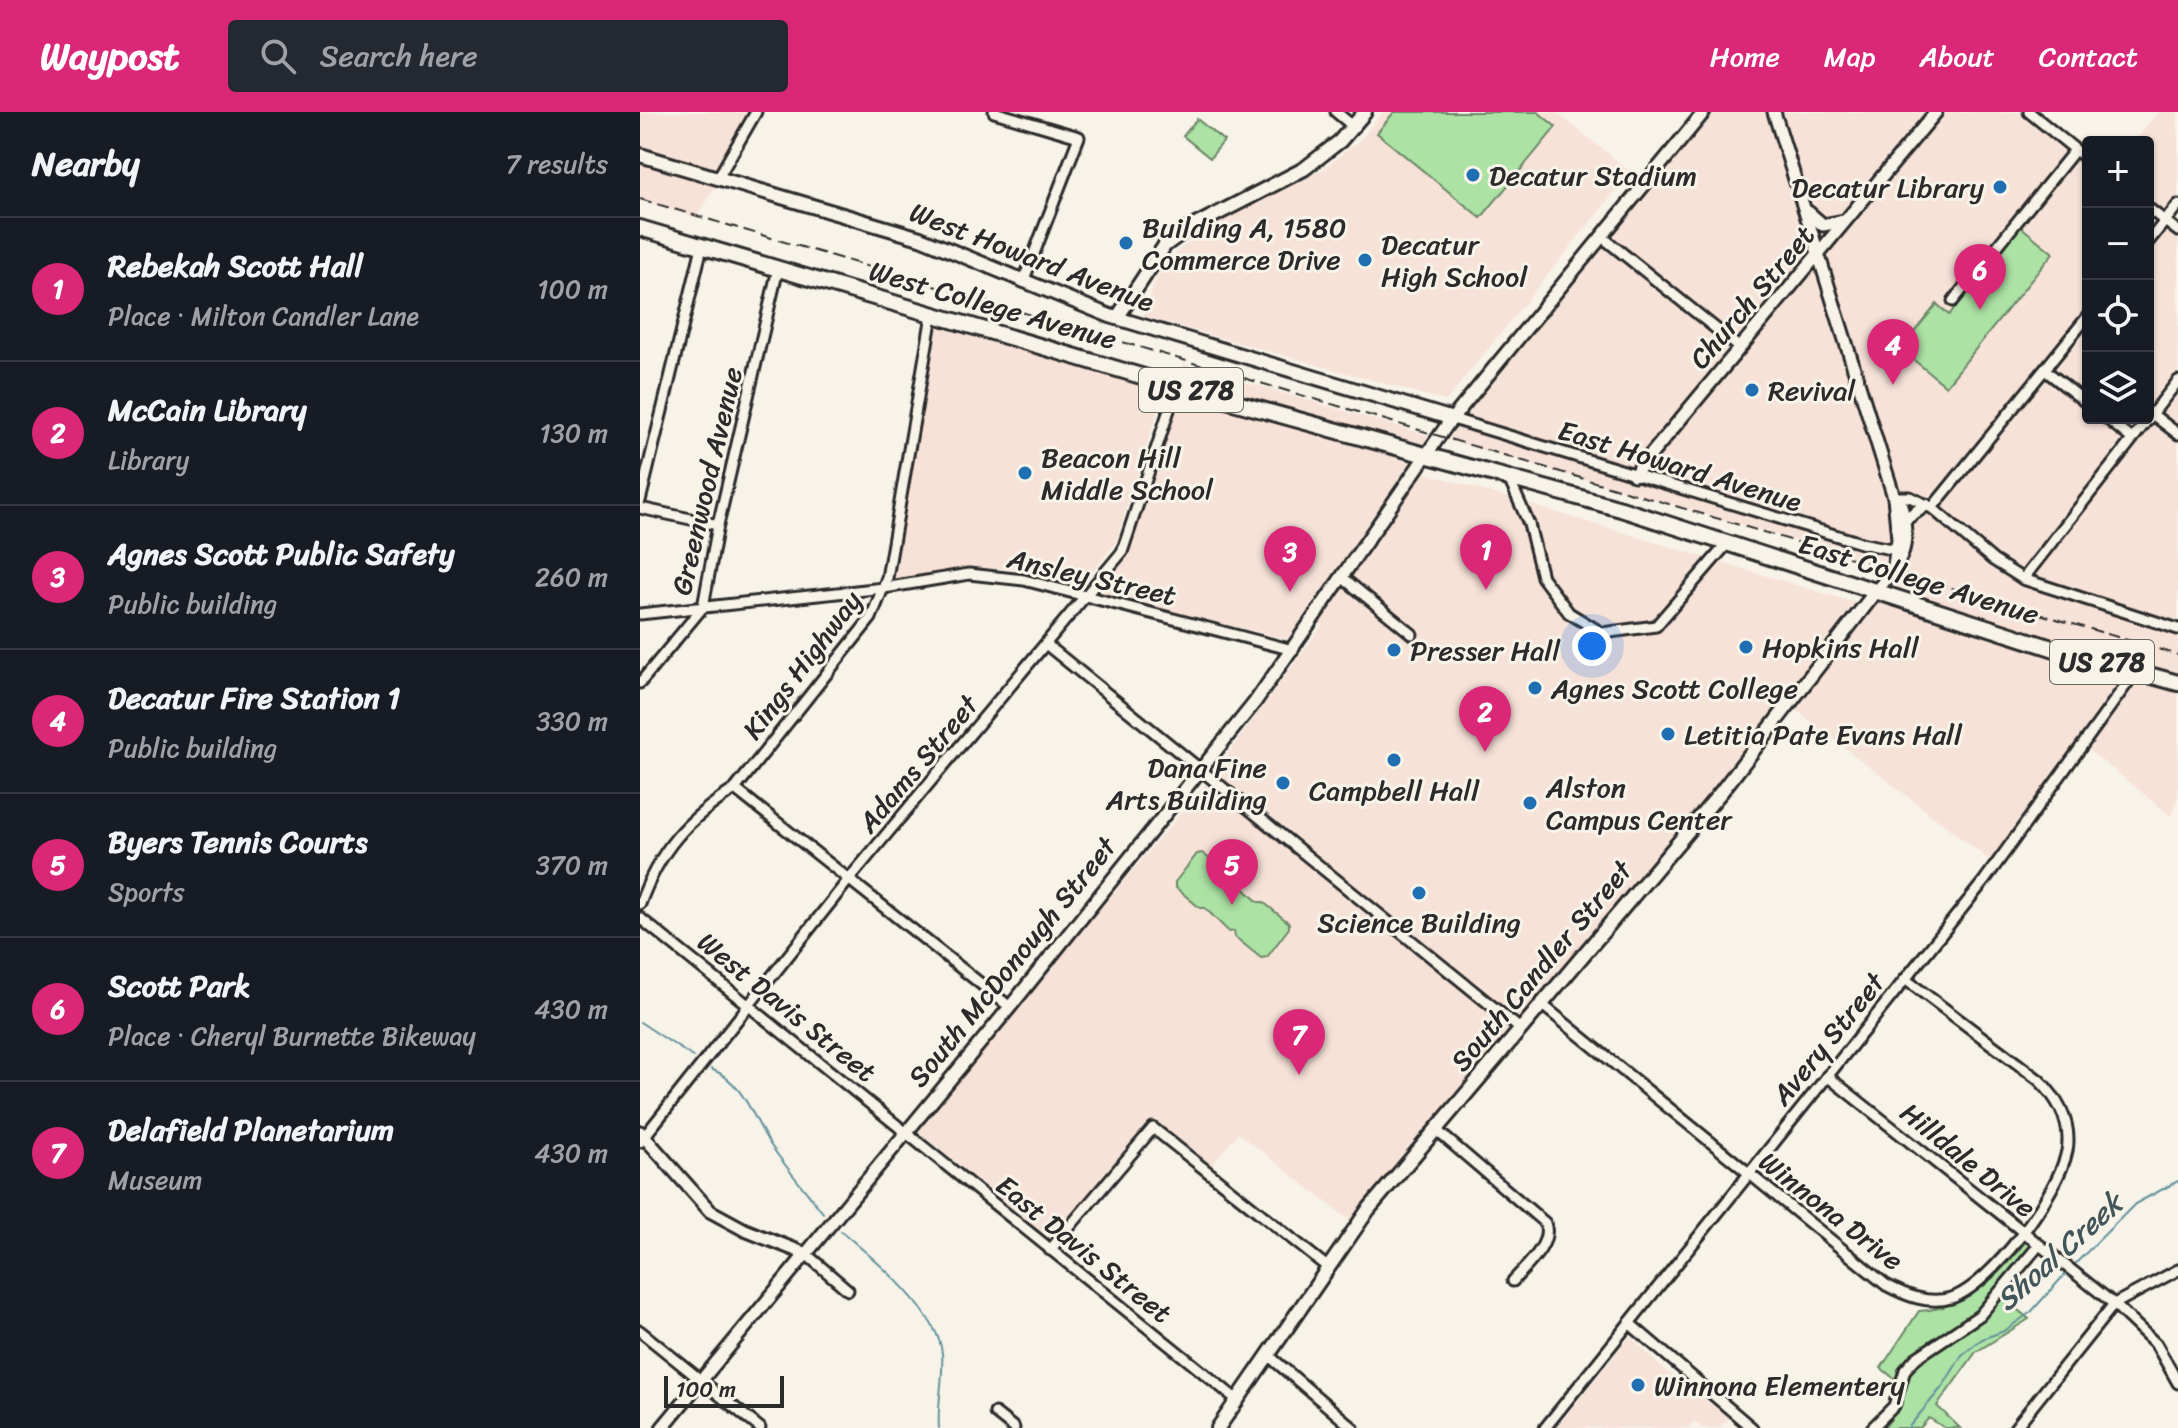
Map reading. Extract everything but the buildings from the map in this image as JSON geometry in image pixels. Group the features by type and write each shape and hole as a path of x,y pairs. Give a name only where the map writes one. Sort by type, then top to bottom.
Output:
{"main road":[{"path":"1117,318 1142,276 1167,244 1186,230 1304,169 1354,127 1365,112"},
{"name":"West Howard Avenue","path":"640,155 920,238 1117,318 1453,419"},
{"name":"West College Avenue","path":"640,228 1177,386 1425,455"},
{"name":"East College Avenue","path":"1425,455 1561,495 1614,515 1692,534 1877,590 2058,650 2178,683"},
{"name":"South Candler Street","path":"1218,1428 1326,1266 1519,1028 1721,792 1877,590"}],"street":[{"path":"718,178 756,112"},
{"path":"994,112 1079,137 1023,282"},
{"path":"1336,112 1354,127"},
{"name":"South McDonough Street","path":"662,1428 1010,1007 1199,769 1293,650 1439,436 1704,112"},
{"path":"1774,112 1895,500 1897,544 1893,571"},
{"name":"Church Street","path":"1634,475 1936,112"},
{"path":"2029,112 2082,155"},
{"path":"1953,301 2075,150"},
{"path":"1804,205 1823,225 1833,226 1848,218"},
{"path":"2154,235 2178,205"},
{"path":"2154,213 2178,231"},
{"path":"1601,236 1740,348"},
{"path":"640,501 702,247"},
{"name":"Greenwood Avenue","path":"640,683 703,607 718,525 778,269"},
{"name":"Kings Highway","path":"640,904 661,855 707,807 735,789 871,618 884,588 932,315"},
{"path":"1904,520 1929,506 2082,324"},
{"path":"2045,370 2082,399"},
{"path":"2154,411 2178,381"},
{"name":"Adams Street","path":"641,1137 850,878 1047,645 1127,542 1177,386"},
{"path":"2154,416 2178,434"},
{"name":"East Howard Avenue","path":"1453,419 1634,475 1897,544"},
{"path":"2113,424 2132,439"},
{"path":"2023,579 2144,424"},
{"path":"1510,481 1529,524 1542,577 1569,613 1592,630 1622,632 1656,626 1726,545"},
{"path":"1895,500 1910,497 1929,506 1993,560 2023,579 2178,628"},
{"path":"1893,571 1903,555 1904,520 1901,505 1895,500"},
{"path":"640,508 718,525"},
{"name":"South Candler Street","path":"1877,590 1893,571"},
{"name":"Ansley Street","path":"640,614 884,588 969,574 1024,580 1293,650"},
{"path":"1343,578 1412,634"},
{"path":"1047,645 1519,1028"},
{"name":"Avery Street","path":"1545,1428 1984,881 2136,671"},
{"path":"735,789 1010,1007"},
{"name":"West Davis Street","path":"640,918 906,1130"},
{"name":"Winnona Drive","path":"1540,1003 1862,1266 1905,1296 1948,1299 1970,1290 1998,1264 2022,1232 2059,1173 2067,1150 2067,1124 2056,1098 2039,1080 1905,979"},
{"name":"Hilldale Drive","path":"1827,1076 2114,1304 2156,1344 2178,1383"},
{"path":"1050,1250 1153,1128 1326,1266"},
{"path":"1435,1129 1545,1223 1548,1232 1544,1243 1513,1281"},
{"name":"East Davis Street","path":"906,1130 1236,1399"},
{"path":"641,1137 710,1211 745,1230 806,1254 848,1290"},
{"path":"1872,1428 1894,1406 1899,1385 1911,1364 1980,1315 2039,1245"},
{"path":"2015,1428 2114,1304 2178,1270"},
{"path":"1629,1323 1752,1428"},
{"path":"640,1331 760,1428"},
{"path":"1268,1355 1353,1428"},
{"path":"995,1413 1014,1428"}],"shaded area":[{"path":"640,112 762,112 696,217 640,200"},
{"name":"Decatur High School","path":"1383,112 1556,112 1631,172 1446,401 1143,316 1159,272 1180,249 1209,227 1323,169 1360,140"},
{"path":"1704,112 2033,112 2082,153 2082,424 2154,424 2154,136 2139,136 2158,112 2178,112 2178,796 2171,816 2085,747 1992,862 1791,706 1357,1226 1238,1133 1209,1168 1157,1126 1058,1233 1046,1236 915,1129 1207,782 1323,624 1311,621 1296,641 1089,592 1118,550 1184,364 1440,439 1419,471 1869,607 1897,570 1441,438"},
{"name":"Beacon Hill Middle School","path":"937,321 1166,386 1115,544 1081,586 1015,570 975,567 892,579"},
{"name":"Winnona Elementery","path":"1630,1336 1660,1366 1729,1418 1719,1428 1702,1428 1694,1421 1688,1428 1556,1428"}],"green space":[{"name":"Decatur Stadium","path":"1394,112 1538,112 1556,127 1481,218 1377,133"},
{"path":"1197,119 1224,141 1210,158 1183,136"},
{"path":"2020,226 2053,253 1946,386 1900,349 1937,304 1949,315"},
{"path":"1202,853 1229,874 1229,879 1234,879 1258,902 1263,902 1289,923 1289,928 1267,957 1261,958 1235,937 1234,931 1229,932 1205,908 1200,908 1175,887 1175,882 1197,854"},
{"path":"2027,1240 2039,1250 2002,1297 2029,1319 1976,1352 1937,1406 1960,1428 1945,1428 1929,1418 1920,1428 1884,1428 1901,1406 1893,1398 1896,1380 1881,1368 1919,1311 1936,1309 1967,1297 2005,1266"}],"waterway":[{"path":"640,1022 693,1057"},
{"path":"711,1069 723,1075 740,1092 772,1147 823,1213"},
{"name":"Shoal Creek","path":"2071,1268 2135,1204 2178,1181"},
{"path":"841,1231 902,1286 930,1321 942,1354 939,1428"},
{"name":"Shoal Creek","path":"1908,1428 1943,1386 1962,1355 1982,1339 2004,1331 2031,1312 2067,1272"}],"railway":[{"path":"640,199 2178,655"}],"place":[{"name":"Decatur Stadium","path":"1473,175"},
{"name":"Decatur Library","path":"2000,187"},
{"name":"Building A, 1580 Commerce Drive","path":"1126,243"},
{"name":"Decatur High School","path":"1365,260"},
{"name":"Scott Park","path":"1980,310"},
{"name":"Decatur Fire Station 1","path":"1893,385"},
{"name":"Revival","path":"1752,390"},
{"name":"Beacon Hill Middle School","path":"1025,473"},
{"name":"Rebekah Scott Hall","path":"1486,590"},
{"name":"Agnes Scott Public Safety","path":"1290,592"},
{"name":"Hopkins Hall","path":"1746,647"},
{"name":"Presser Hall","path":"1394,650"},
{"name":"Agnes Scott College","path":"1535,688"},
{"name":"Letitia Pate Evans Hall","path":"1668,734"},
{"name":"McCain Library","path":"1485,752"},
{"name":"Campbell Hall","path":"1394,760"},
{"name":"Dana Fine Arts Building","path":"1283,783"},
{"name":"Alston Campus Center","path":"1530,803"},
{"name":"Science Building","path":"1419,893"},
{"name":"Byers Tennis Courts","path":"1232,905"},
{"name":"Delafield Planetarium","path":"1299,1075"},
{"name":"Winnona Elementery","path":"1638,1385"}]}
